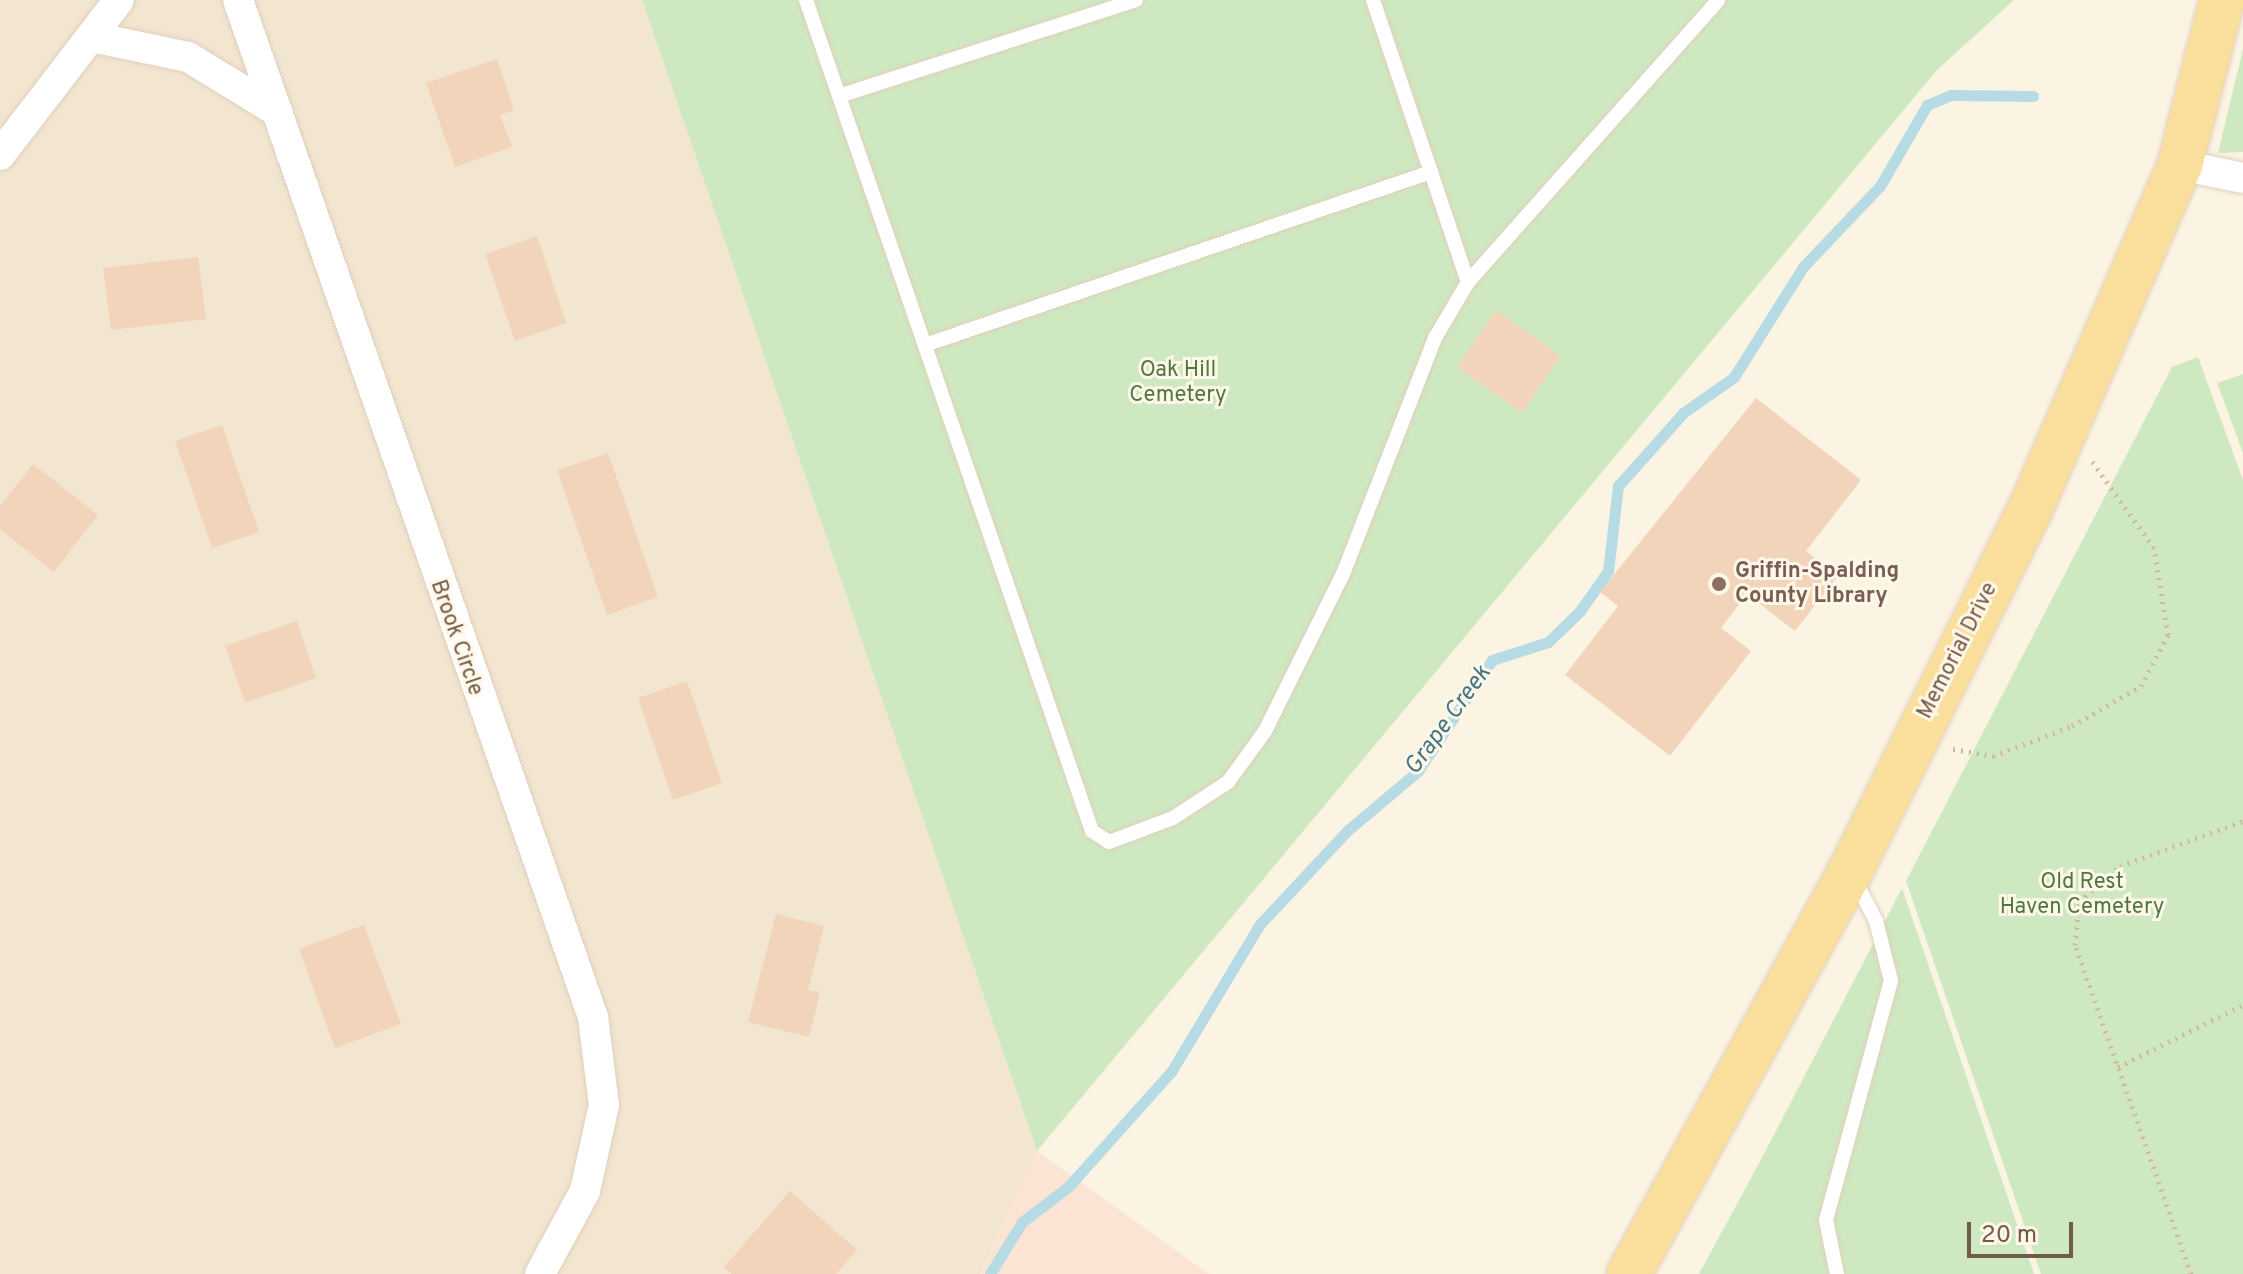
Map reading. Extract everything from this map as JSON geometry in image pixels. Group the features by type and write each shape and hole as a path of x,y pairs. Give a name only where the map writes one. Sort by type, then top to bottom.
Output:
{"main road":[{"name":"Memorial Drive","path":"1629,1274 1850,872 2067,425 2180,165 2222,0"}],"street":[{"path":"0,155 119,0"},
{"name":"Brook Circle","path":"238,0 593,1017 604,1105 585,1191 540,1274"},
{"path":"92,37 188,57 278,112"},
{"path":"2180,165 2243,178"}],"lane":[{"path":"806,0 1092,831 1109,842 1173,818 1228,782 1265,731 1343,574 1435,338 1468,282 1718,0"},
{"path":"839,96 1136,0"},
{"path":"1373,0 1468,282"},
{"path":"925,345 1431,172"},
{"path":"1837,1274 1826,1220 1891,981 1876,921 1850,872"}],"path":[{"path":"1913,741 1993,756 2072,726 2141,686 2168,635 2154,548 2067,425"},
{"path":"2191,1274 2075,945 2079,902 2120,866 2243,821"},
{"path":"2118,1067 2243,1005"}],"shaded area":[{"path":"0,0 642,0 1037,1151 980,1274 0,1274"},
{"path":"1037,1151 1209,1274 980,1274"}],"green space":[{"name":"Oak Hill Cemetery","path":"642,0 2014,0 1936,71 1037,1151"},
{"path":"2243,49 2243,152 2218,153"},
{"name":"Old Rest Haven Cemetery","path":"2198,357 2243,480 2243,1274 2041,1274 1906,881 2172,367"},
{"path":"2243,374 2243,453 2217,383"},
{"path":"1902,888 2034,1274 1699,1274 1765,1152"}],"building":[{"path":"497,59 514,110 500,115 512,147 455,167 426,83"},
{"path":"537,236 566,323 515,341 485,254"},
{"path":"198,257 206,319 111,330 103,268"},
{"path":"1496,310 1561,356 1522,413 1457,367"},
{"name":"Griffin-Spalding County Library","path":"1756,398 1861,480 1806,551 1838,576 1795,631 1747,594 1721,628 1751,651 1670,756 1565,675 1618,606 1600,592"},
{"path":"222,425 259,532 212,548 175,441"},
{"path":"608,453 658,597 607,615 557,470"},
{"path":"33,464 98,515 54,572 0,529 0,506"},
{"path":"297,621 316,678 245,703 225,646"},
{"path":"687,681 722,783 673,800 638,698"},
{"path":"776,914 824,926 808,990 820,992 809,1037 748,1022"},
{"path":"364,925 401,1024 335,1048 299,949"},
{"path":"790,1191 857,1250 836,1274 732,1274 724,1267"}],"waterway":[{"name":"Grape Creek","path":"990,1274 1022,1222 1068,1187 1171,1072 1260,924 1348,830 1418,771 1492,660 1548,642 1580,611 1608,571 1618,486 1683,413 1734,377 1803,267 1880,186 1927,105 1951,95 2033,96"}],"place":[{"name":"Griffin-Spalding County Library","path":"1719,584"}]}
